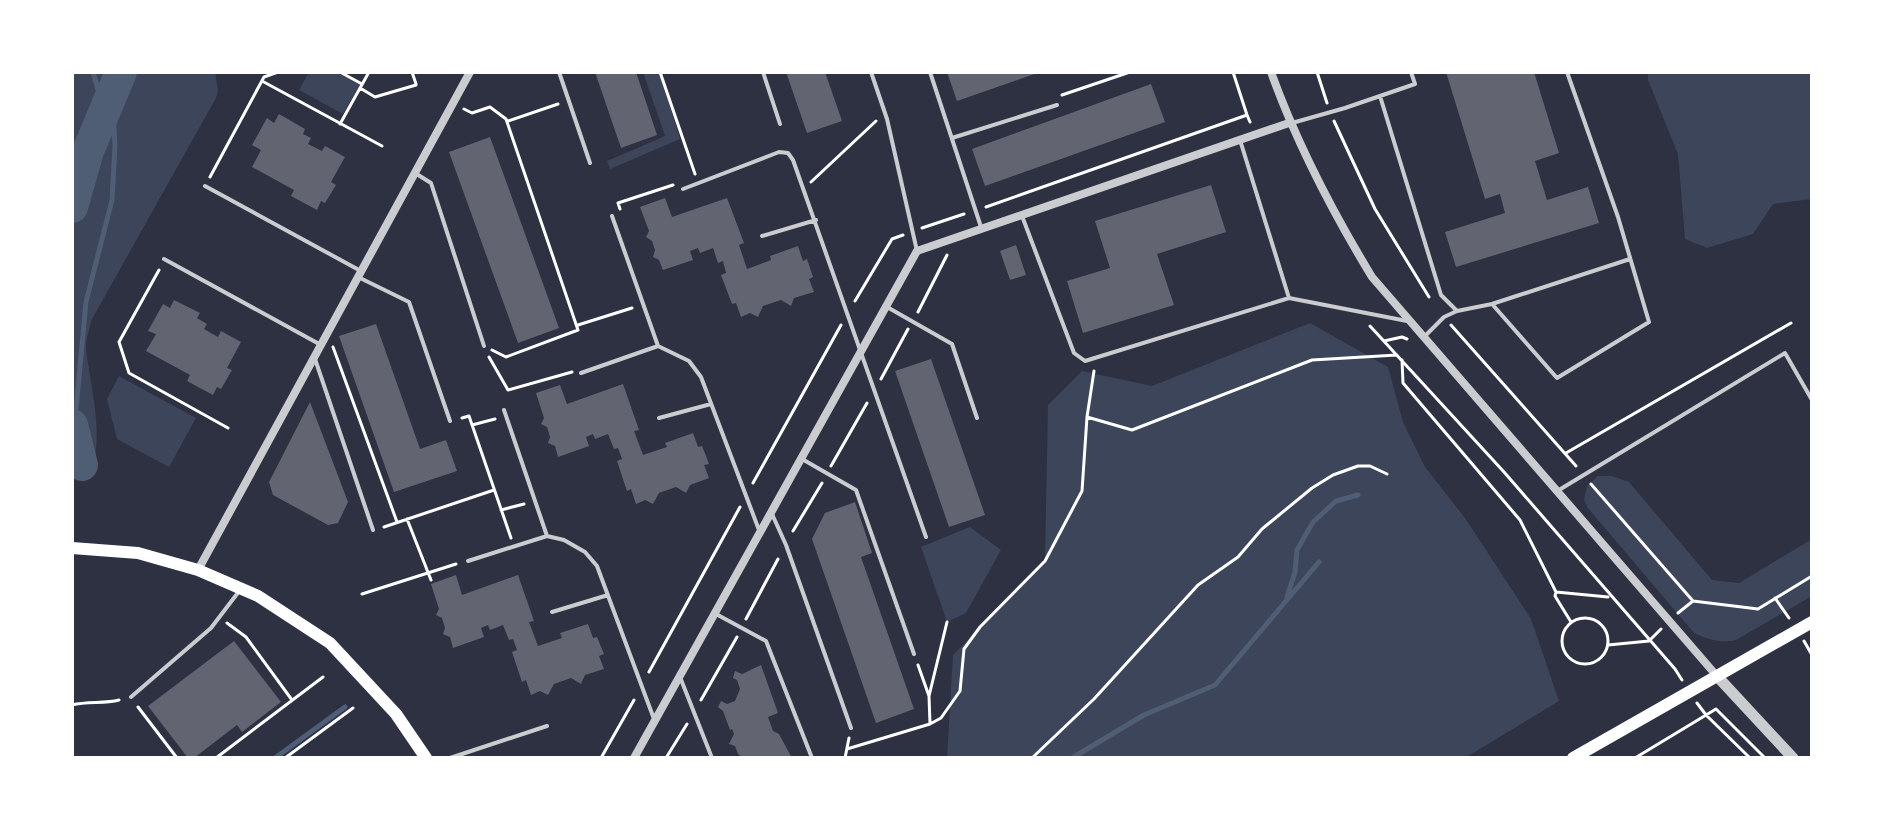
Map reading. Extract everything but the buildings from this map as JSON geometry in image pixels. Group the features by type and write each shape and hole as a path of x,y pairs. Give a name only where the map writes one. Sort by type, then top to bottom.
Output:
{"main road":[{"path":"72,548 138,553 198,570 258,596 330,643 396,714 426,758"},
{"path":"1573,758 1812,622"}],"street":[{"path":"198,570 470,72"},
{"path":"1271,72 1289,123 1341,226 1372,277 1716,675 1793,758"},
{"path":"634,758 917,251 1289,123"}],"lane":[{"path":"559,72 590,163"},
{"path":"763,72 780,124"},
{"path":"871,72 885,113 917,251"},
{"path":"930,72 982,230"},
{"path":"1289,123 1330,113 1415,84 1411,72"},
{"path":"1492,304 1557,378 1649,322 1567,72"},
{"path":"1380,96 1441,295 1457,311"},
{"path":"952,138 1057,105"},
{"path":"1245,139 1289,298"},
{"path":"683,189 779,152 788,153 793,160 926,537"},
{"path":"415,173 431,183 484,346"},
{"path":"205,186 409,302 450,421"},
{"path":"612,216 658,346 689,361 701,377 760,532"},
{"path":"1022,216 1074,353 1085,361 1289,298 1410,322"},
{"path":"762,236 816,220"},
{"path":"164,259 321,345"},
{"path":"1423,338 1444,317 1457,311 1492,304 1630,259"},
{"path":"887,307 952,344 977,418"},
{"path":"581,373 658,346"},
{"path":"1557,492 1785,353 1812,400"},
{"path":"315,356 373,530"},
{"path":"659,418 711,404"},
{"path":"504,410 547,536"},
{"path":"802,459 856,490 914,654"},
{"path":"771,512 786,545 851,728"},
{"path":"468,561 547,536 564,540 585,552 597,566 655,721"},
{"path":"131,697 220,618 242,589"},
{"path":"552,612 608,595"},
{"path":"716,614 766,641 812,758"},
{"path":"680,677 712,758"},
{"path":"450,758 547,726"}],"path":[{"path":"205,186 262,81 269,73 278,72"},
{"path":"340,72 375,97 416,85 412,72"},
{"path":"340,124 369,72"},
{"path":"660,72 698,183"},
{"path":"1057,105 1060,96 1130,72"},
{"path":"1233,72 1251,125 1245,139"},
{"path":"1317,72 1330,113 1375,209 1435,308 1693,601 1758,609 1812,576"},
{"path":"262,81 382,146"},
{"path":"507,121 569,101"},
{"path":"453,103 472,113 490,107 507,121 578,330 506,357 484,346"},
{"path":"804,188 885,113"},
{"path":"601,758 892,239 1247,115"},
{"path":"612,216 620,211 618,203 681,182 683,189"},
{"path":"666,758 948,256 939,223"},
{"path":"164,259 119,342 129,373 228,428"},
{"path":"577,325 643,304"},
{"path":"1356,310 1504,472 1675,669 1706,715 1750,758"},
{"path":"1565,454 1791,323"},
{"path":"484,346 508,390 570,372 581,373"},
{"path":"1087,417 1132,430 1312,360 1397,355"},
{"path":"847,749 941,718 960,691 964,649 980,627 1045,561 1082,491 1094,371 1090,360"},
{"path":"1402,360 1403,383 1520,520 1556,592 1555,596 1571,622"},
{"path":"339,363 397,522"},
{"path":"450,421 469,416 514,547"},
{"path":"472,425 482,422"},
{"path":"1032,758 1094,699 1198,585 1238,557 1262,529 1312,488 1333,475 1358,466 1370,466 1387,474"},
{"path":"373,530 494,490"},
{"path":"501,510 535,500"},
{"path":"407,519 431,580"},
{"path":"362,594 468,561"},
{"path":"1556,592 1610,597"},
{"path":"1608,645 1649,641 1693,601"},
{"path":"220,618 237,629 292,700"},
{"path":"1584,618 1597,621 1606,631 1608,645 1602,657 1591,664 1572,661 1564,651 1562,638 1571,622 1584,618"},
{"path":"237,629 239,622"},
{"path":"930,724 929,696 947,622"},
{"path":"914,654 929,696"},
{"path":"216,758 323,677"},
{"path":"72,705 131,697 177,758"},
{"path":"285,758 353,708"},
{"path":"1635,758 1716,709 1765,758"},
{"path":"845,758 851,728"}],"shaded area":[{"path":"72,72 215,72 218,90 91,321 86,346 97,442 94,459 86,471 72,475"},
{"path":"309,72 337,72 360,84 343,114 299,90"},
{"path":"643,72 660,72 680,139 610,169 607,161 665,136"},
{"path":"1648,72 1812,72 1812,199 1773,204 1753,234 1707,248 1685,239 1678,154 1648,80"},
{"path":"1310,323 1388,367 1403,422 1425,467 1465,518 1531,619 1559,701 1465,758 947,758 953,655 1045,560 1048,405 1082,371 1152,386"},
{"path":"119,376 196,418 169,467 117,439 107,399"},
{"path":"1598,476 1612,476 1629,482 1712,580 1739,583 1812,539 1812,596 1736,640 1715,640 1694,633 1587,507 1584,500 1587,486"},
{"path":"970,527 1001,550 966,613 947,622 921,547"}],"waterway":[{"path":"93,72 102,119"},
{"path":"72,207 88,151 121,72"},
{"path":"74,431 86,302 112,200 115,146 112,92"},
{"path":"72,425 82,465"},
{"path":"72,459 81,458"},
{"path":"1287,597 1295,572 1297,550 1313,522 1336,501 1358,495"},
{"path":"1072,758 1144,715 1215,685 1319,562"},
{"path":"275,758 345,707"}]}
